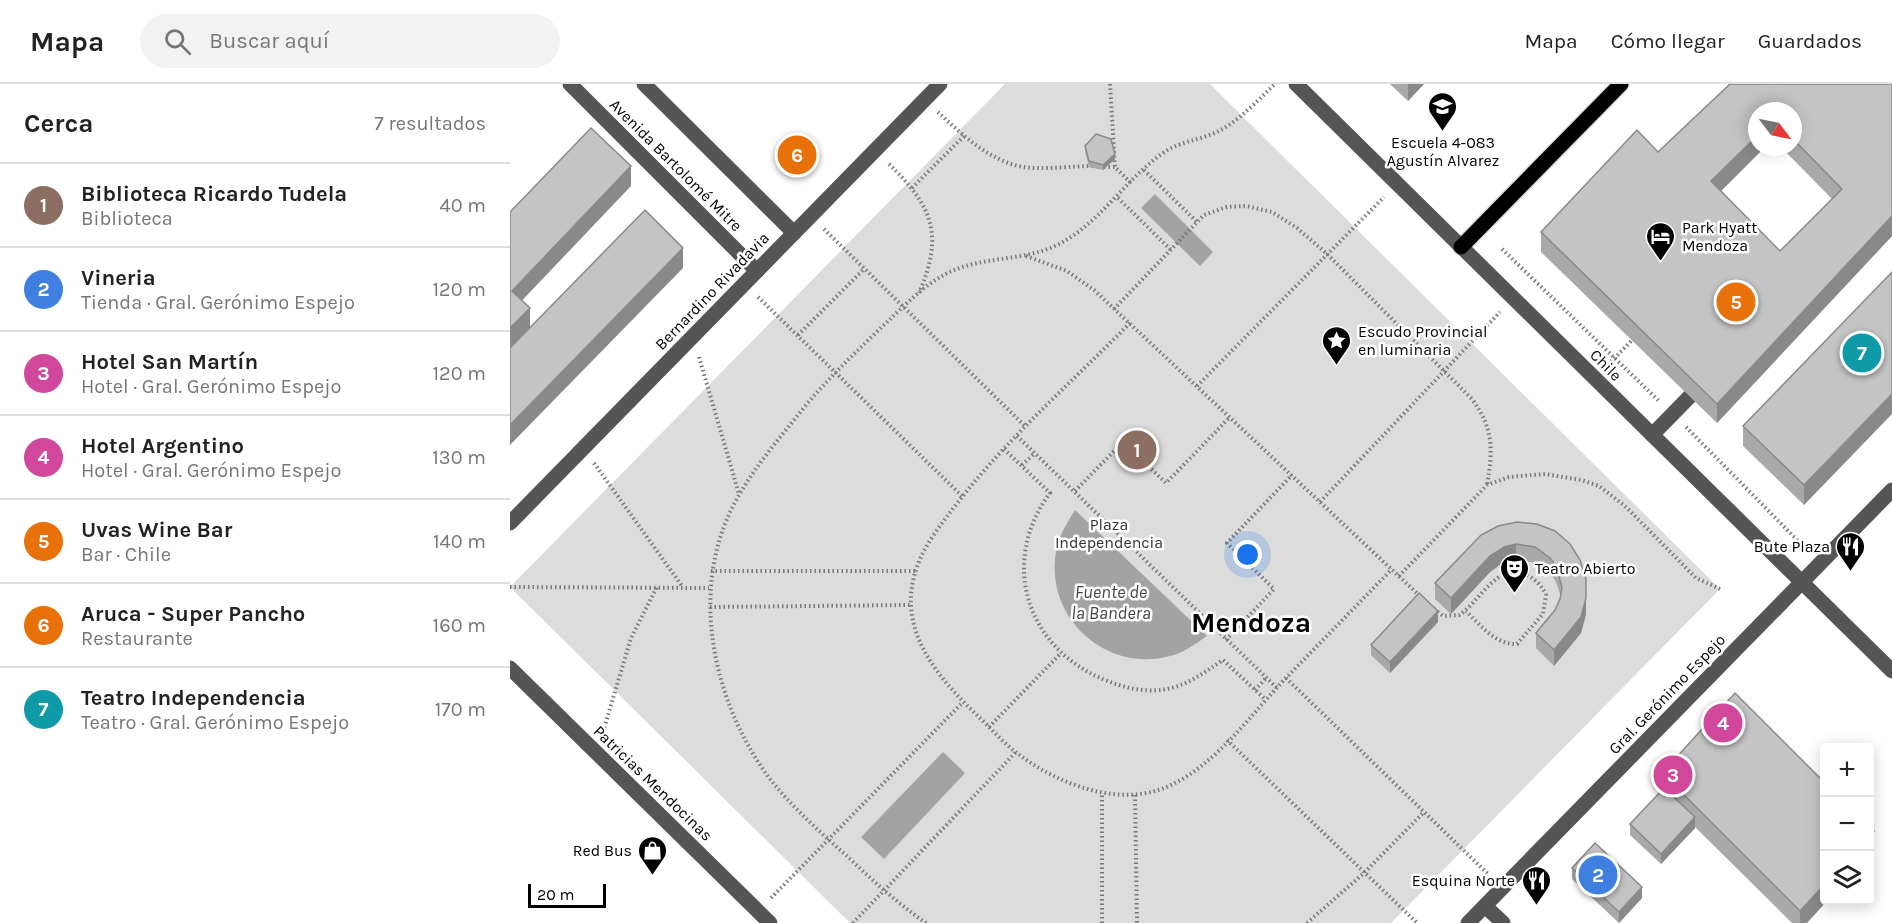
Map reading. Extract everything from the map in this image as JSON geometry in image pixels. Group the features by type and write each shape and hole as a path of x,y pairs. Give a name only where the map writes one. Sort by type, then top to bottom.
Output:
{"main road":[{"path":"1461,247 1621,84"}],"street":[{"name":"Avenida Bartolomé Mitre","path":"570,84 757,271"},
{"path":"644,84 794,233"},
{"name":"Bernardino Rivadavia","path":"510,523 940,84"},
{"name":"Chile","path":"1296,84 1892,671"},
{"path":"1652,435 1713,372"},
{"name":"Gral. Gerónimo Espejo","path":"1468,923 1892,490"},
{"name":"Patricias Mendocinas","path":"510,668 770,923"},
{"path":"1485,906 1503,923"}],"path":[{"path":"1110,84 1115,167 1131,183"},
{"path":"926,923 885,891 828,839 771,780 748,747 722,682 710,607 711,571 722,530 739,495 778,440 836,371 919,293 942,276 978,263 1025,256 1054,246 1084,228 1166,151 1219,131 1241,115 1275,84"},
{"path":"958,131 988,153 1022,167 1115,167"},
{"path":"912,188 964,136"},
{"path":"1144,170 1197,222"},
{"path":"908,182 925,204 933,245 931,267 919,293"},
{"path":"1197,386 1397,183"},
{"path":"1118,198 1171,250"},
{"path":"1114,309 1204,215 1227,207 1246,206 1272,212 1297,228 1327,254 1472,399 1488,424 1492,448 1487,485"},
{"path":"843,248 1026,428"},
{"path":"1025,256 1067,271 1094,290 1443,616 1452,617 1466,611 1492,583 1509,572 1528,575 1540,584 1546,595 1547,603 1543,614 1517,644 1507,645 1497,639 1466,611"},
{"path":"798,335 864,269"},
{"path":"1320,502 1513,298"},
{"path":"777,315 962,496"},
{"path":"1130,324 1004,449 962,496 936,530 916,571 910,605 923,652 936,673 989,727 1016,752 1047,771 1102,793 1135,795 1173,784 1195,769 1227,740 1392,569"},
{"path":"1594,378 1641,331"},
{"path":"706,387 739,495"},
{"path":"1075,491 1123,442 1166,483 1230,417"},
{"path":"1017,436 1277,688"},
{"path":"1004,449 1050,493 1041,506 1027,540 1024,578 1033,615 1062,652 1096,676 1118,686 1151,691 1182,685 1223,660 1266,700"},
{"path":"1022,465 1035,453"},
{"path":"1399,576 1487,485 1509,477 1545,474 1581,480 1599,486 1625,506 1696,578 1720,589"},
{"path":"1226,640 1274,589 1227,543 1292,475"},
{"path":"610,484 683,587"},
{"path":"711,571 916,571"},
{"path":"510,587 709,588"},
{"path":"597,753 631,638 657,587"},
{"path":"710,607 910,605"},
{"path":"989,727 1062,652"},
{"path":"1255,690 1266,678"},
{"path":"1286,678 1502,888"},
{"path":"758,911 963,702"},
{"path":"1227,740 1417,923"},
{"path":"853,923 1016,752"},
{"path":"1102,793 1102,923"},
{"path":"1135,795 1137,923"},
{"path":"1307,923 1364,873 1424,812"}],"green space":[{"name":"Plaza Independencia","path":"1005,84 1210,84 1720,589 1391,923 850,923 510,587"}],"water":[{"path":"1155,194 1213,252 1200,266 1141,208"},
{"name":"Fuente de la Bandera","path":"1075,510 1207,636 1177,654 1143,659 1121,656 1101,647 1083,634 1069,617 1060,597 1055,575 1059,541"},
{"path":"943,752 965,773 884,859 861,837"}],"building":[{"name":"Park Hyatt Mendoza","path":"1730,84 1892,84 1892,216 1717,404 1541,232 1637,130 1658,152","holes":["1748,102 1802,102 1802,148 1842,189 1780,251 1711,181 1748,145"]},
{"path":"591,128 631,166 512,291 530,308 510,328 510,212"},
{"path":"1096,134 1111,139 1115,154 1103,165 1089,161 1085,146"},
{"path":"645,210 683,248 510,425 510,348"},
{"path":"1892,272 1892,394 1804,485 1743,426"},
{"path":"1517,522 1537,524 1555,531 1570,544 1580,560 1586,579 1586,598 1581,617 1554,650 1536,633 1555,610 1562,587 1556,566 1550,558 1535,547 1516,544 1504,547 1490,556 1451,598 1435,583 1481,535 1498,526"},
{"path":"1419,593 1438,611 1390,662 1371,645"},
{"path":"1735,693 1820,778 1820,889 1800,911 1662,773"},
{"path":"1664,788 1695,817 1661,854 1630,824"},
{"path":"1595,843 1642,887 1619,912 1572,868"}],"place":[{"name":"Escuela 4-083 Agustín Alvarez","path":"1443,132"},
{"name":"Aruca - Super Pancho","path":"797,155"},
{"name":"Park Hyatt Mendoza","path":"1661,262"},
{"name":"Uvas Wine Bar","path":"1736,302"},
{"name":"Teatro Independencia","path":"1862,353"},
{"name":"Escudo Provincial en luminaria","path":"1337,366"},
{"name":"Biblioteca Ricardo Tudela","path":"1137,450"},
{"name":"Bute Plaza","path":"1851,572"},
{"name":"Teatro Abierto","path":"1514,594"},
{"name":"Hotel Argentino","path":"1723,723"},
{"name":"Hotel San Martín","path":"1673,775"},
{"name":"Vineria","path":"1598,875"},
{"name":"Red Bus","path":"653,876"},
{"name":"Esquina Norte","path":"1536,906"}],"district":[{"name":"Mendoza","path":"1251,622"}]}
